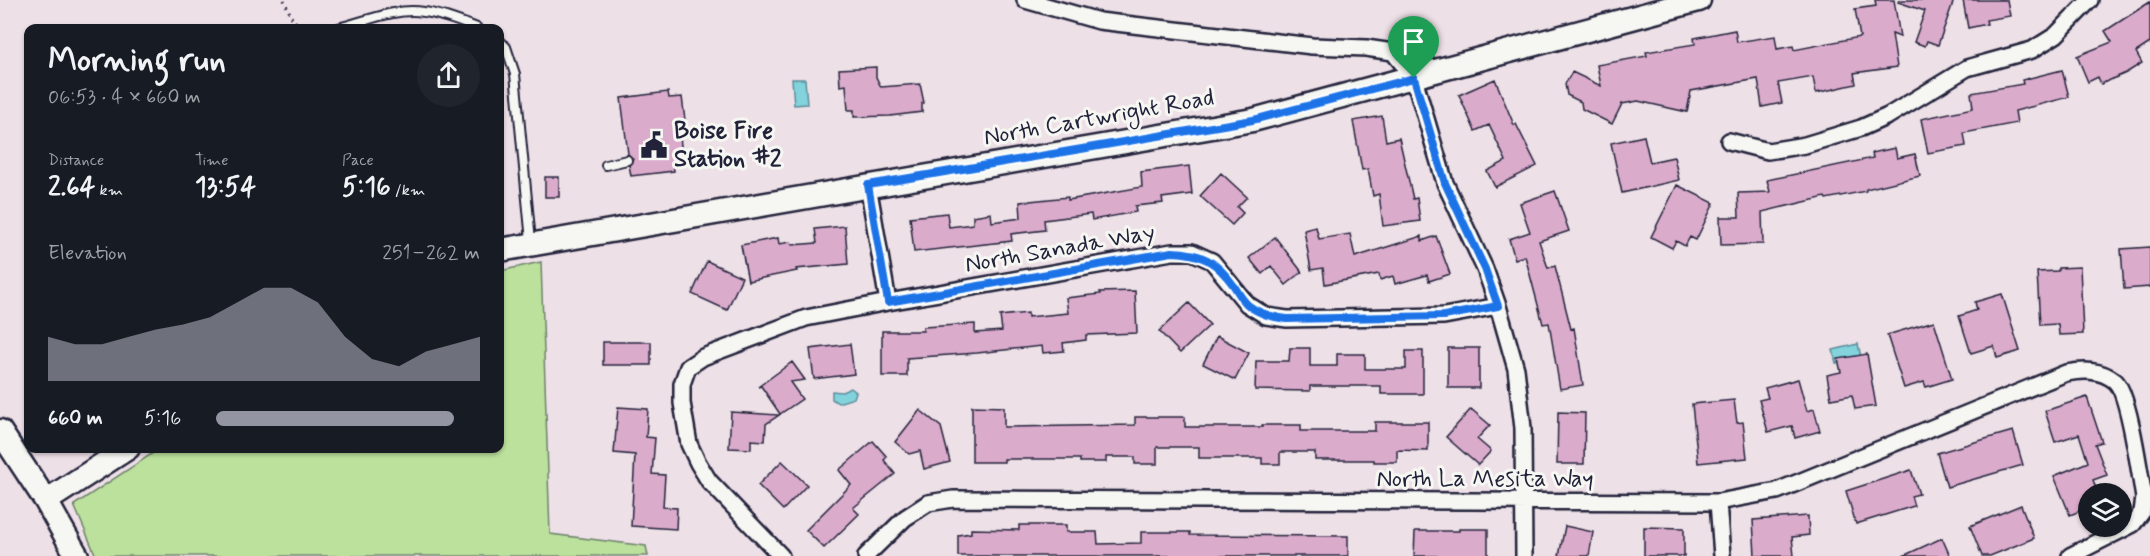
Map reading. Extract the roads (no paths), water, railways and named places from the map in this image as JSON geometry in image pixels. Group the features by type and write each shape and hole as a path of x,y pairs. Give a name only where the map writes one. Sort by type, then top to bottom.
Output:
{"street":[{"path":"1025,0 1100,21 1312,46 1366,48 1393,52 1414,78 1445,183 1485,269 1516,369 1523,428 1524,556"},
{"name":"North Cartwright Road","path":"504,249 1253,120 1699,0"},
{"path":"1729,141 1768,151 1805,145 1861,128 1888,116 1968,68 2032,50 2056,35 2090,0"},
{"path":"868,185 888,302"},
{"name":"North Sanada Way","path":"781,556 709,481 698,463 689,444 682,404 682,384 688,367 703,357 806,318 1172,252 1192,252 1212,261 1247,304 1266,316 1276,318 1444,316 1498,306"},
{"name":"North La Mesita Way","path":"866,556 905,518 928,503 953,499 1718,502 1777,491 2066,373 2084,370 2099,372 2116,382 2125,398 2144,498 2142,512 2133,524 2070,556"},
{"path":"0,431 46,501 76,556"},
{"path":"46,501 120,453"},
{"path":"1718,502 1722,556"}],"lane":[{"path":"353,24 399,12 422,11 467,24"},
{"path":"504,45 515,74 531,244"},
{"path":"606,165 627,160"}],"water":[{"path":"792,79 805,79 807,104 794,105"},
{"path":"1858,344 1861,357 1836,363 1833,350"},
{"path":"851,388 856,392 854,398 838,403 832,399 832,391 842,392"}],"place":[{"name":"Boise Fire Station #2","path":"654,145"}]}
